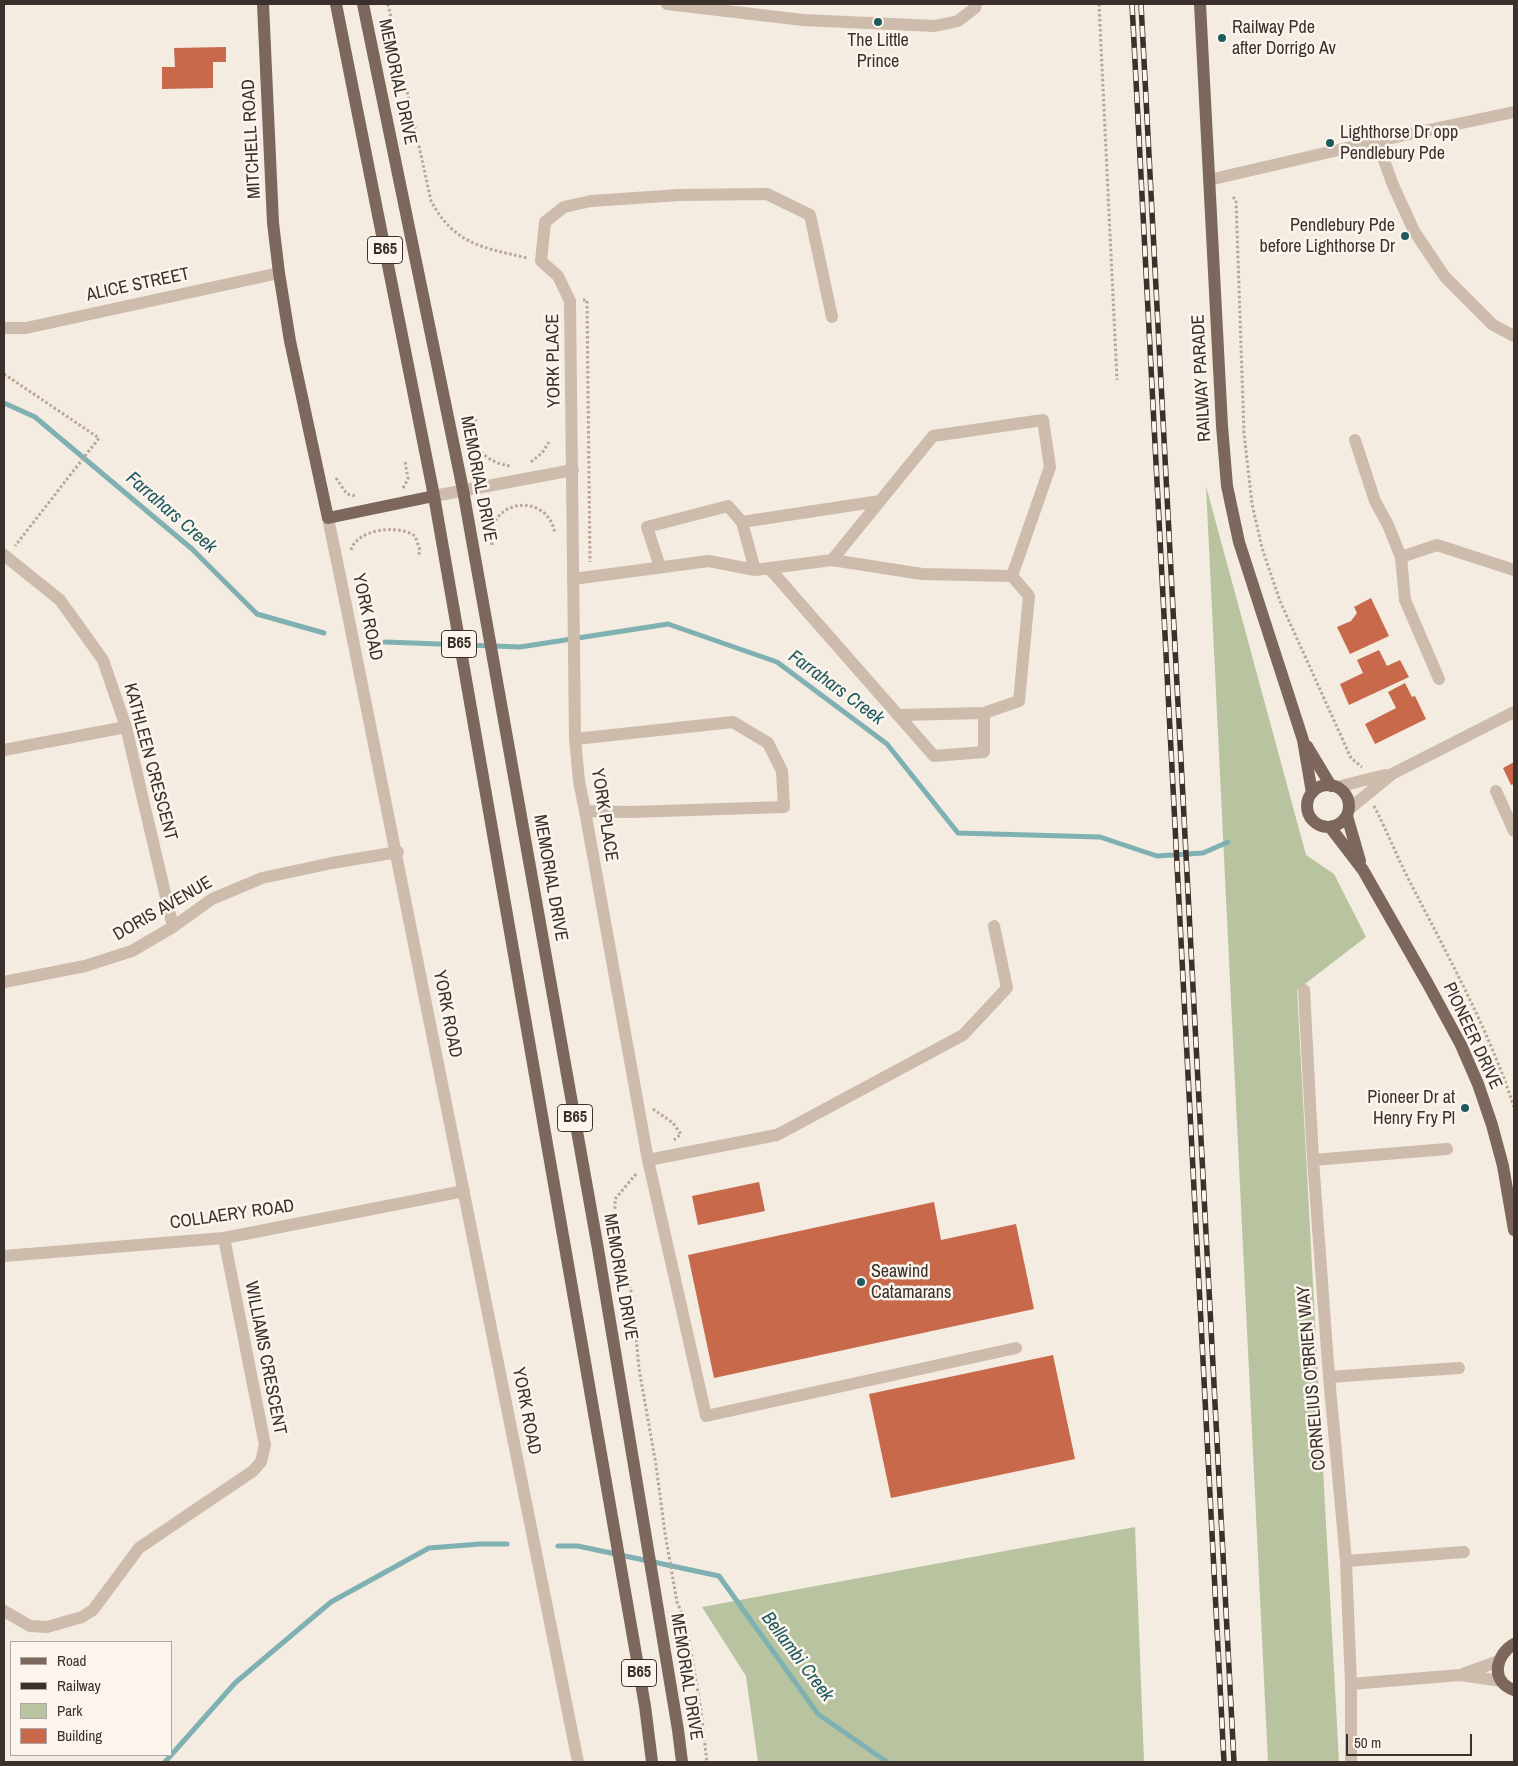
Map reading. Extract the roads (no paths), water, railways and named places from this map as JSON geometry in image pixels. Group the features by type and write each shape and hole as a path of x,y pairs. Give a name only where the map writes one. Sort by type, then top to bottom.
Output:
{"main road":[{"name":"MITCHELL ROAD","path":"263,4 273,223 279,273"},
{"name":"B65","path":"336,4 434,496 624,1584 645,1706 652,1762"},
{"name":"MEMORIAL DRIVE","path":"363,4 463,490 598,1249 682,1762"},
{"name":"RAILWAY PARADE","path":"1200,4 1223,454 1230,504 1247,572 1303,740"},
{"name":"YORK ROAD","path":"279,273 290,341 328,518"},
{"path":"328,518 434,496"},
{"path":"1303,740 1334,786 1347,797 1348,812 1336,825 1330,827 1320,825 1314,822 1310,816 1308,801 1317,788 1334,786"},
{"path":"1303,740 1312,793"},
{"name":"PIONEER DRIVE","path":"1348,812 1363,870"},
{"name":"PIONEER DRIVE","path":"1330,827 1363,870 1446,1015 1478,1084 1503,1166 1514,1230"},
{"path":"1514,1644 1507,1649 1499,1661 1498,1672 1507,1687 1514,1690"}],"street":[{"path":"667,4 803,20 935,26 958,21 974,8 976,4"},
{"path":"1209,180 1377,141 1514,112"},
{"path":"1377,141 1393,185 1414,231 1445,277 1493,325 1514,336"},
{"name":"YORK PLACE","path":"832,317 810,215 767,194 669,196 591,202 564,207 545,222 541,261 558,276 570,301 575,739 579,780 648,1160 706,1416 1016,1348"},
{"name":"ALICE STREET","path":"4,328 26,328 279,273"},
{"path":"832,560 933,436 1043,420 1050,466 1012,576"},
{"path":"1355,440 1375,501 1401,556 1406,600 1440,679"},
{"path":"434,496 573,470"},
{"path":"742,522 880,501"},
{"path":"660,567 648,527 728,506 742,522 755,570"},
{"name":"YORK ROAD","path":"328,518 398,852 578,1762"},
{"path":"1401,556 1437,546 1514,570"},
{"name":"KATHLEEN CRESCENT","path":"5,556 60,600 104,660 126,727 173,927"},
{"path":"573,579 709,561 755,570 832,560 922,574 1012,576 1029,596 1020,701 984,713 898,715"},
{"path":"769,568 934,756 984,752 984,713"},
{"path":"1334,786 1365,787 1514,712"},
{"path":"575,739 733,722 768,743 782,771 784,807 630,812 585,811"},
{"path":"4,750 126,727"},
{"path":"1348,812 1365,787"},
{"path":"1496,792 1514,831"},
{"name":"DORIS AVENUE","path":"4,982 85,966 132,951 173,927 212,899 262,878 332,863 398,852"},
{"path":"648,1160 777,1135 963,1035 1007,988 994,926"},
{"name":"CORNELIUS O'BRIEN WAY","path":"1304,990 1313,1160 1329,1378 1346,1561 1351,1684 1351,1762"},
{"path":"1313,1160 1447,1149"},
{"name":"COLLAERY ROAD","path":"4,1256 224,1238 464,1191"},
{"name":"WILLIAMS CRESCENT","path":"4,1611 30,1626 48,1627 82,1617 93,1610 140,1548 253,1472 261,1462 265,1445 224,1238"},
{"path":"1329,1378 1459,1368"},
{"path":"1346,1561 1464,1552"},
{"path":"1460,1675 1499,1661"},
{"path":"1351,1684 1460,1675 1502,1681"}],"waterway":[{"name":"Farrahars Creek","path":"4,403 35,417 192,549 257,614 324,633"},
{"name":"Farrahars Creek","path":"385,642 520,647 668,624 777,662 887,744 958,833 1100,837 1157,856 1203,853 1228,842"},
{"path":"172,1754 235,1683 331,1602 429,1548 507,1544"},
{"name":"Bellambi Creek","path":"558,1546 578,1546 719,1576 818,1714 887,1762"},
{"path":"165,1762 170,1756"}],"railway":[{"path":"1132,4 1224,1762"},
{"path":"1141,4 1234,1762"}],"place":[{"name":"The Little Prince","path":"878,22"},
{"name":"Railway Pde after Dorrigo Av","path":"1222,38"},
{"name":"Lighthorse Dr opp Pendlebury Pde","path":"1330,143"},
{"name":"Pendlebury Pde before Lighthorse Dr","path":"1405,236"},
{"name":"Pioneer Dr at Henry Fry Pl","path":"1465,1108"},
{"name":"Seawind Catamarans","path":"861,1282"}]}
